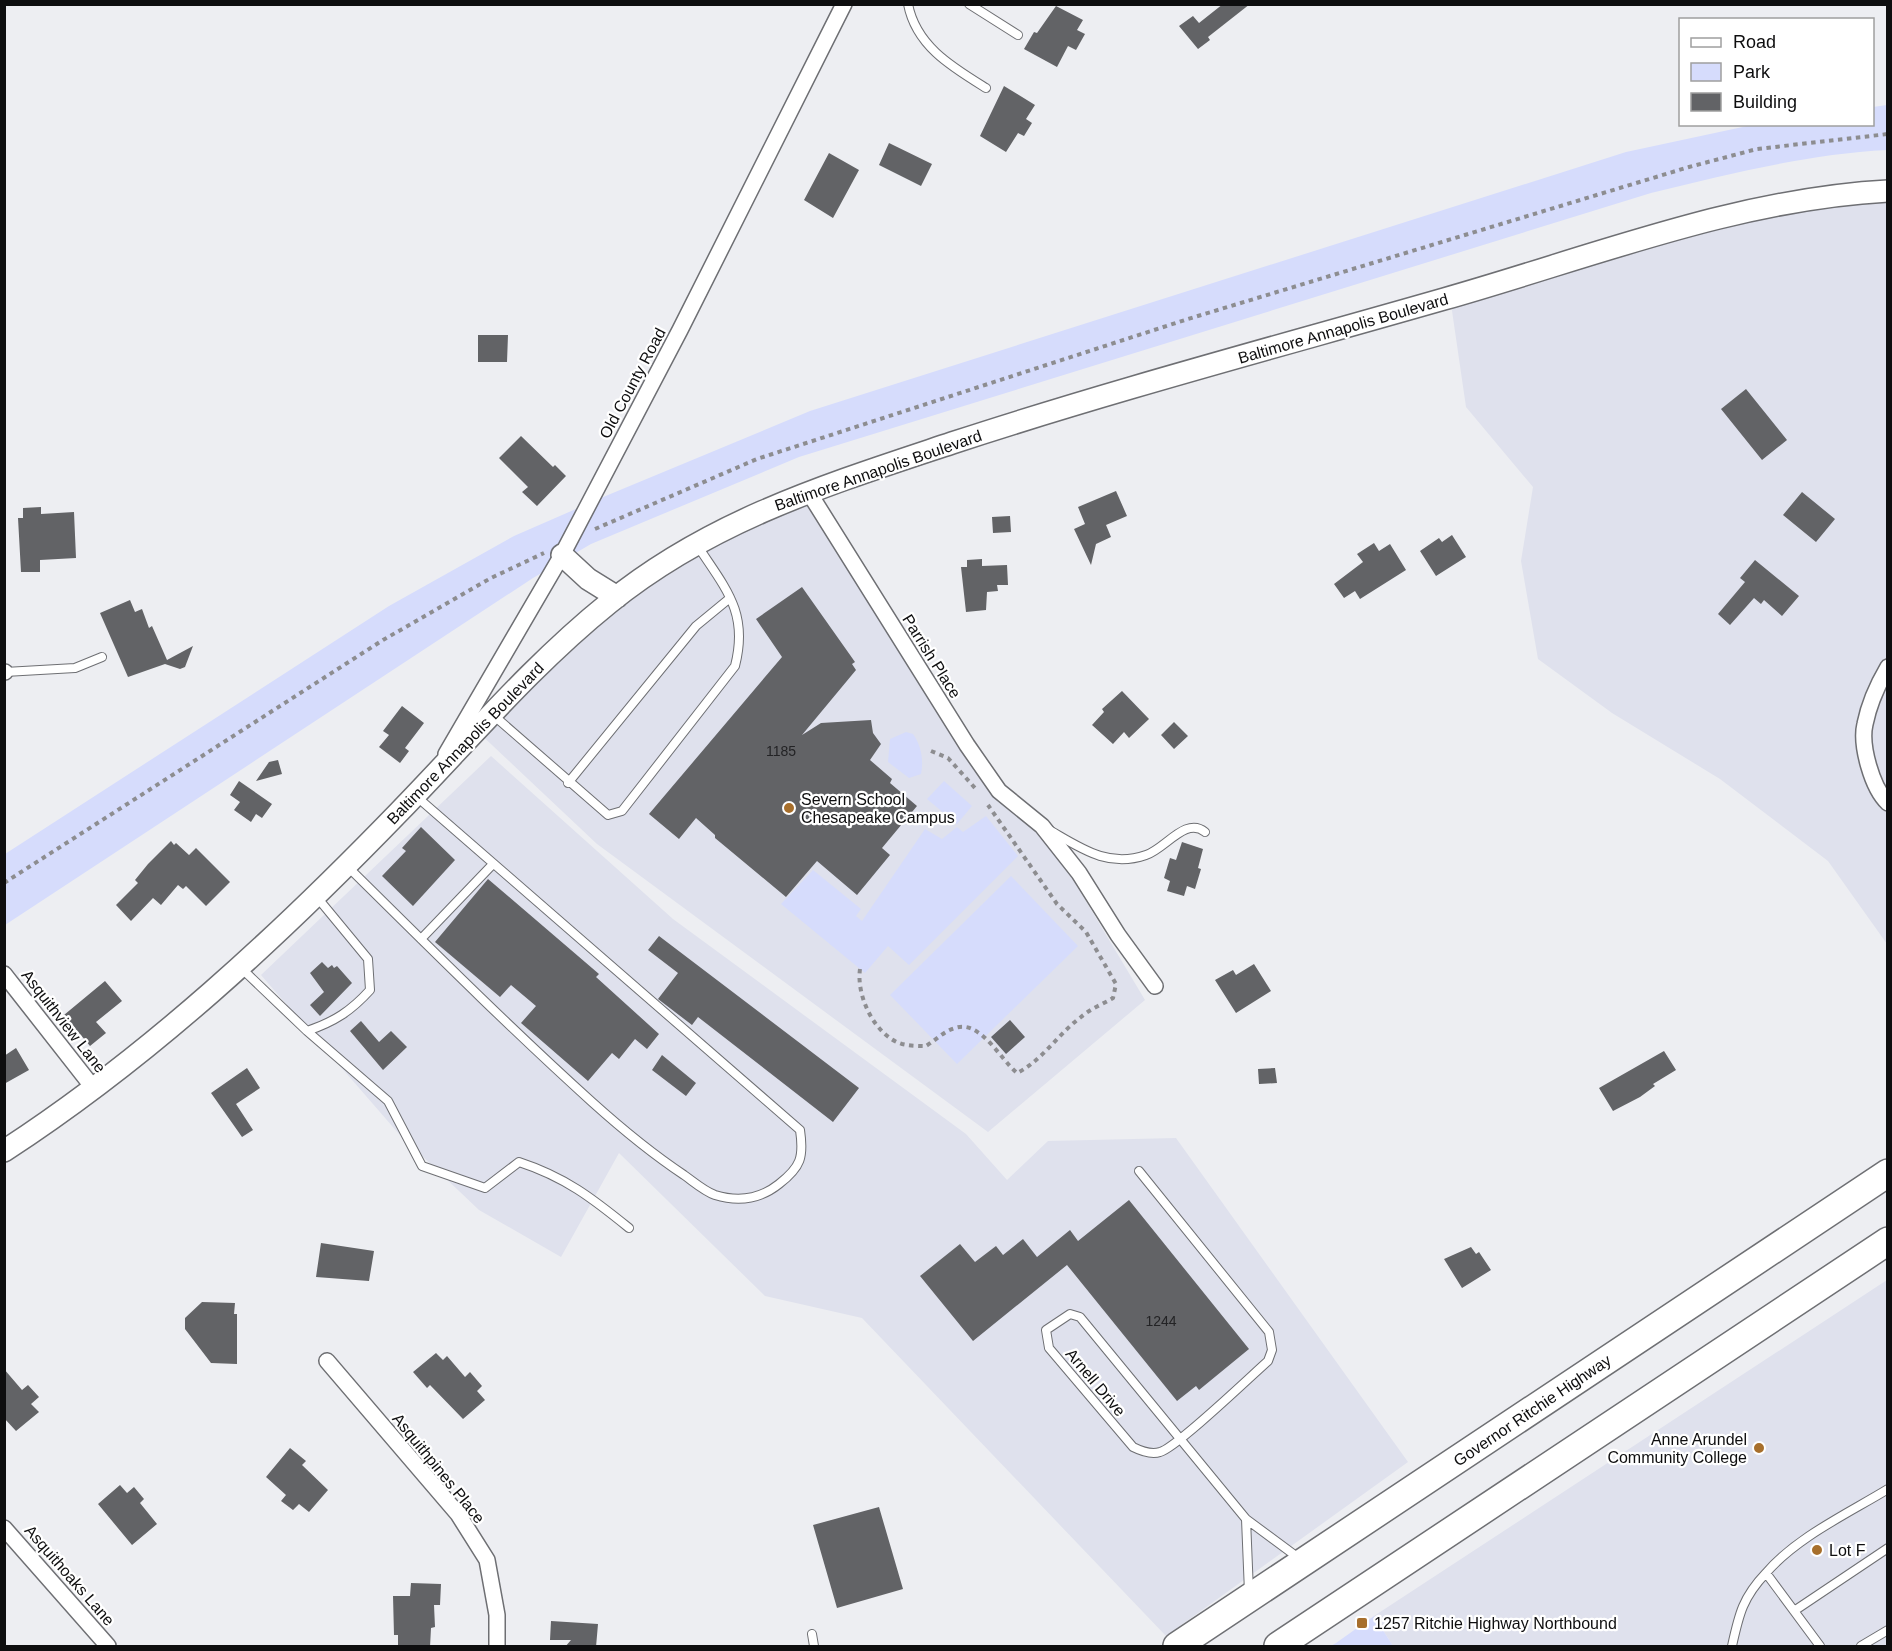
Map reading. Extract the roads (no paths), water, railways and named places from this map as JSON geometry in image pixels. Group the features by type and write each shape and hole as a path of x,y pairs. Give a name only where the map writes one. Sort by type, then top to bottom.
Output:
{"highway":[{"name":"Governor Ritchie Highway","path":"1178,1647 1887,1173"},
{"path":"1278,1647 1887,1241"}],"street":[{"name":"Old County Road","path":"438,770 844,4"},
{"name":"Baltimore Annapolis Boulevard","path":"4,1151 95,1090 239,966 346,865 552,652 617,597 657,567 696,544 808,491 1056,411 1690,227 1826,196 1887,191"},
{"name":"Parrish Place","path":"808,491 967,745 999,791 1042,826 1079,873 1155,986"},
{"path":"554,554 617,597"},
{"path":"1887,667 1879,682 1864,726 1868,769 1887,803"},
{"name":"Asquithview Lane","path":"4,974 95,1090"},
{"name":"Asquithpines Place","path":"327,1361 458,1514 487,1560 497,1615 497,1647"},
{"name":"Asquithoaks Lane","path":"4,1528 108,1647"}],"lane":[{"path":"908,4 911,20 928,47 954,69 986,88"},
{"path":"969,4 1018,35"},
{"path":"491,714 608,816 622,811 735,666 741,645 740,617 696,544"},
{"path":"568,783 696,626 730,598"},
{"path":"5,672 75,668 102,657"},
{"path":"346,865 498,1017 640,1146 713,1194 737,1200 753,1198 771,1190 796,1168 803,1152 800,1130 415,795"},
{"path":"1042,826 1076,846 1104,858 1124,862 1149,854 1188,827 1199,828 1205,832"},
{"path":"420,939 493,864"},
{"path":"306,1031 330,1023 352,1009 370,990 368,959 315,895"},
{"path":"239,966 306,1031 388,1101 422,1166 485,1188 519,1162 550,1172 590,1196 629,1228"},
{"path":"1139,1171 1269,1332 1272,1350 1268,1361 1181,1438"},
{"name":"Arnell Drive","path":"1181,1438 1161,1452 1145,1452 1133,1447 1049,1347 1046,1330 1070,1314 1080,1317 1181,1438 1246,1519 1304,1562"},
{"path":"1732,1647 1738,1619 1749,1590 1777,1560 1887,1489"},
{"path":"1246,1519 1249,1599"},
{"path":"1794,1611 1887,1548"},
{"path":"1766,1573 1820,1647"},
{"path":"1862,1647 1887,1630"},
{"path":"812,1634 814,1647"}],"place":[{"name":"Severn School Chesapeake Campus","path":"789,808"},
{"name":"Anne Arundel Community College","path":"1759,1448"},
{"name":"Lot F","path":"1817,1550"},
{"name":"1257 Ritchie Highway Northbound","path":"1362,1623"}]}
